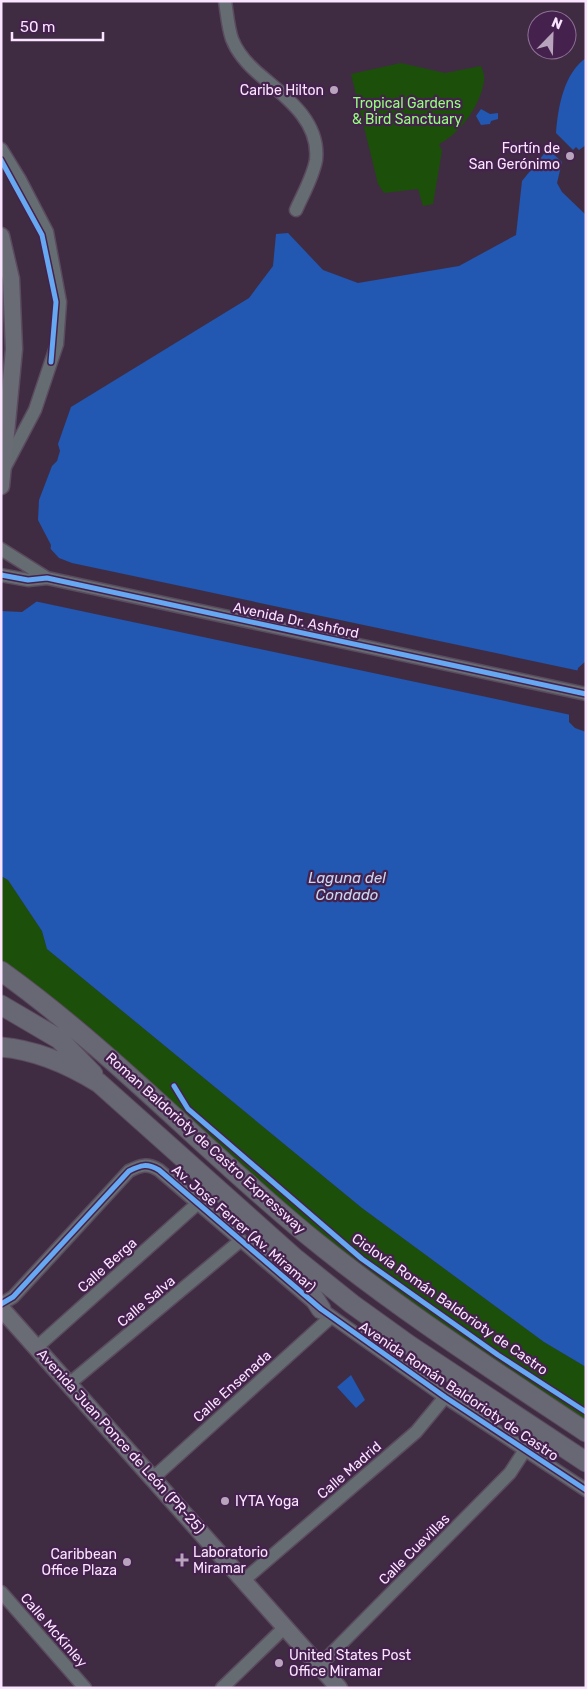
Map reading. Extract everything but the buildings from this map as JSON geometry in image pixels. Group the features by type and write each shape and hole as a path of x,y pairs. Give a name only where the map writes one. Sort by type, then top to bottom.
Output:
{"highway":[{"name":"Roman Baldorioty de Castro Expressway","path":"1,971 71,1023 122,1067 237,1175 341,1262 397,1305 586,1432"},
{"path":"1,1005 59,1039 85,1063 99,1082"},
{"name":"Roman Baldorioty de Castro Expressway","path":"1,1048 52,1060 77,1070 99,1082 246,1215 352,1304 409,1345 586,1462"},
{"path":"246,1215 260,1236 326,1313"}],"main road":[{"path":"1,236 11,279 14,349 8,432 2,480"},
{"path":"1,412 8,432"},
{"name":"Avenida Juan Ponce de León (PR-25)","path":"1,1306 339,1688"}],"street":[{"path":"225,1 232,39 242,57 253,70 289,99 306,119 315,141 316,160 296,210"},
{"path":"1,149 20,180 46,232 60,302 58,344 36,410 2,480"},
{"path":"1,549 47,578"},
{"name":"Avenida Dr. Ashford","path":"1,575 28,580 47,578 586,694"},
{"name":"Av. José Ferrer (Av. Miramar)","path":"1,1306 13,1297 129,1171 140,1165 149,1164 159,1170 326,1313"},
{"name":"Calle Berga","path":"37,1347 197,1204"},
{"name":"Calle Salva","path":"70,1383 240,1241"},
{"name":"Avenida Román Baldorioty de Castro","path":"326,1313 444,1397 586,1490"},
{"name":"Calle Ensenada","path":"153,1478 326,1313"},
{"name":"Calle Madrid","path":"244,1580 416,1432 444,1397"},
{"name":"Calle Cuevillas","path":"320,1666 510,1473 525,1450"},
{"name":"Calle McKinley","path":"1,1592 85,1688"},
{"path":"222,1688 285,1627"}],"green space":[{"name":"Tropical Gardens & Bird Sanctuary","path":"401,63 445,73 481,66 484,75 482,90 474,108 462,126 439,144 442,151 433,204 423,206 418,189 384,193 378,184 351,74"},
{"path":"1,876 8,880 42,931 47,949 362,1208 544,1342 586,1367 586,1423 371,1276 309,1227 86,1024 1,961"}],"water":[{"path":"586,58 586,145 579,150 576,147 573,150 556,133 558,112 567,81 578,64"},
{"path":"481,109 490,114 498,113 498,119 491,121 490,124 481,125 476,116"},
{"name":"Laguna del Condado","path":"548,149 562,162 557,183 562,192 586,215 586,661 578,668 569,712 569,722 575,728 586,732 586,1367 544,1342 362,1208 47,949 42,931 8,880 1,876 1,611 22,612 36,602 41,595 47,578 51,545 38,520 39,500 52,466 57,461 60,451 58,444 71,407 249,298 273,266 276,234 288,233 323,270 358,283 459,266 516,235 522,181"},
{"path":"351,1375 365,1400 356,1408 337,1387"}],"pier":[{"path":"48,546 59,558 72,563 580,671 571,715 34,601 44,577"}],"cycle path":[{"path":"1,160 42,235 56,302 51,362"},
{"path":"1,575 28,580 47,578 586,694"},
{"name":"Ciclovía Román Baldorioty de Castro","path":"174,1086 188,1109 362,1259 498,1355 586,1412"},
{"path":"1,1304 13,1297 129,1171 141,1166 151,1166 159,1170 321,1309 445,1397 586,1490"}],"place":[{"name":"Caribe Hilton","path":"334,90"},
{"name":"Fortín de San Gerónimo","path":"570,156"},
{"name":"IYTA Yoga","path":"225,1501"},
{"name":"Laboratorio Miramar","path":"182,1560"},
{"name":"Caribbean Office Plaza","path":"127,1562"},
{"name":"United States Post Office Miramar","path":"279,1663"}]}
